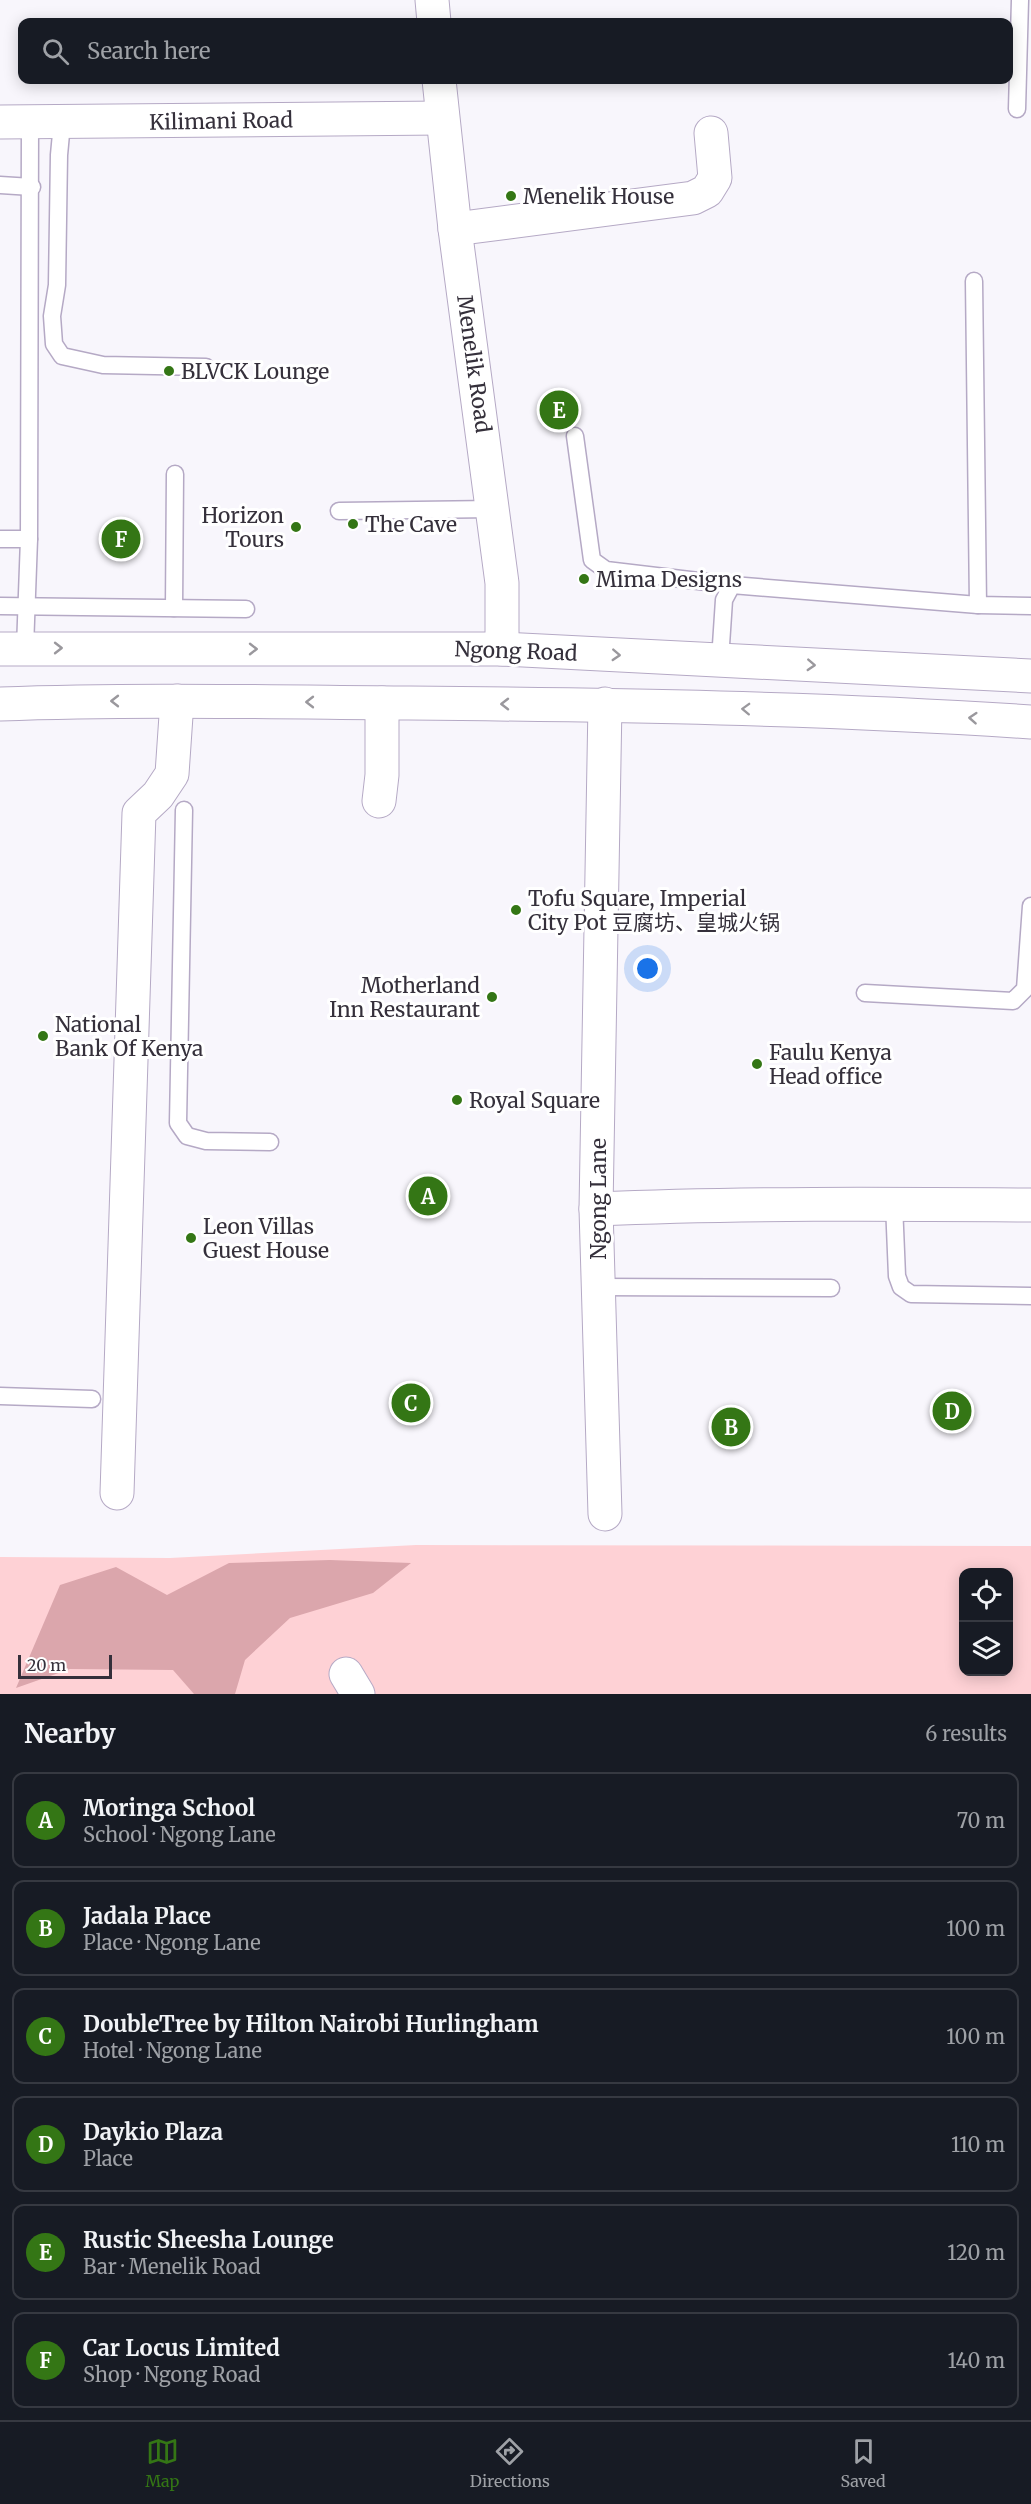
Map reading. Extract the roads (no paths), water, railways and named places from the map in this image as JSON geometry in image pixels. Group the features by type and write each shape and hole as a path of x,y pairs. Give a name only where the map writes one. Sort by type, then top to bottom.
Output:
{"street":[{"path":"432,0 434,18"},
{"name":"Menelik Road","path":"439,84 455,229 502,583 502,649"},
{"name":"Kilimani Road","path":"15,122 442,118"},
{"path":"455,229 693,198 707,191 715,178 711,133"},
{"name":"Ngong Road","path":"12,649 502,649 1031,676"},
{"path":"546,704 547,652"},
{"path":"117,1493 139,813 158,795 172,774 177,701"},
{"path":"0,704 177,701 605,705 889,712 1031,722"},
{"path":"379,801 382,775 382,703"},
{"name":"Ngong Lane","path":"605,705 596,1209 605,1514"},
{"path":"596,1209 712,1204 758,1206 1031,1205"}],"lane":[{"path":"1017,110 1020,0"},
{"path":"12,649 26,607 29,539 32,187 15,122"},
{"path":"62,123 59,156 57,285 52,316 54,344 62,356 103,365 206,367"},
{"path":"0,186 32,187"},
{"path":"974,281 970,380 978,605"},
{"path":"575,436 592,560 606,570 732,585 978,605 1031,606"},
{"path":"174,608 176,474"},
{"path":"339,511 493,509"},
{"path":"0,539 29,539"},
{"path":"720,660 724,600 732,585"},
{"path":"0,606 246,609"},
{"path":"184,810 178,1123 187,1136 206,1141 270,1142"},
{"path":"865,993 1013,1002 1025,989 1031,906"},
{"path":"894,1204 897,1276 901,1287 911,1294 1031,1296"},
{"path":"599,1287 831,1288"},
{"path":"0,1396 92,1399"}],"place":[{"name":"Menelik House","path":"511,196"},
{"name":"BLVCK Lounge","path":"169,371"},
{"name":"Rustic Sheesha Lounge","path":"559,410"},
{"name":"The Cave","path":"353,524"},
{"name":"Horizon Tours","path":"296,527"},
{"name":"Car Locus Limited","path":"121,539"},
{"name":"Mima Designs","path":"584,579"},
{"name":"Tofu Square, Imperial City Pot 豆腐坊、皇城火锅","path":"516,910"},
{"name":"Motherland Inn Restaurant","path":"492,997"},
{"name":"National Bank Of Kenya","path":"43,1036"},
{"name":"Faulu Kenya Head office","path":"757,1064"},
{"name":"Royal Square","path":"457,1100"},
{"name":"Moringa School","path":"428,1196"},
{"name":"Leon Villas Guest House","path":"191,1238"},
{"name":"DoubleTree by Hilton Nairobi Hurlingham","path":"411,1403"},
{"name":"Daykio Plaza","path":"952,1411"},
{"name":"Jadala Place","path":"731,1427"}]}
